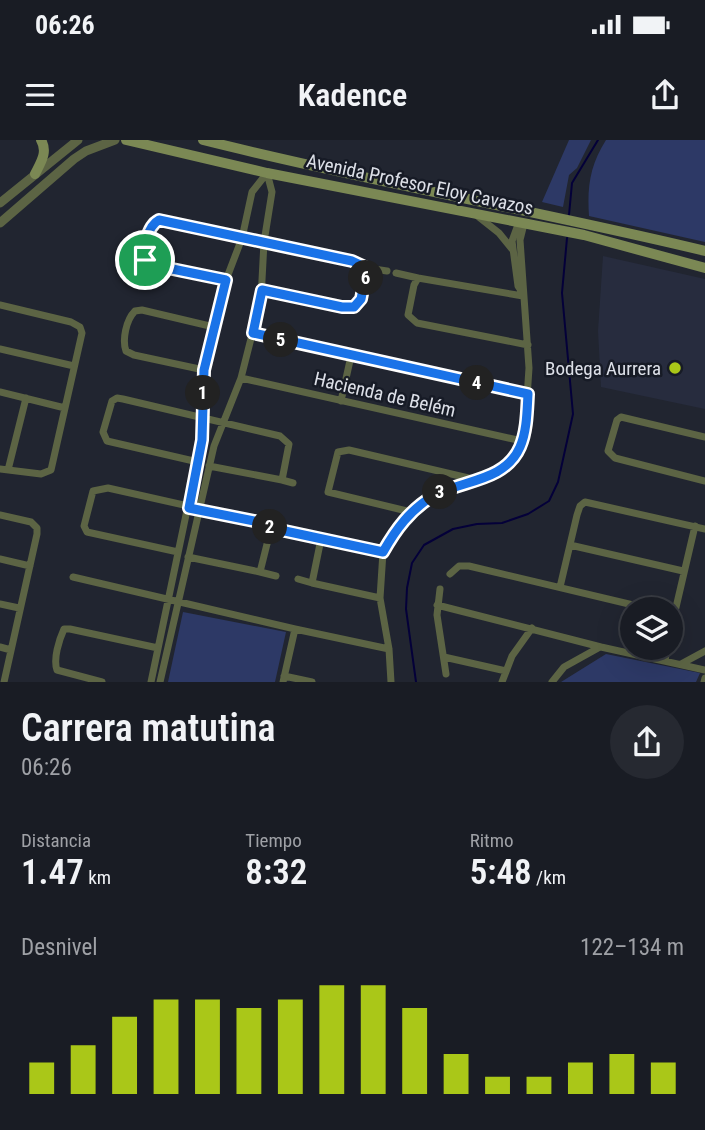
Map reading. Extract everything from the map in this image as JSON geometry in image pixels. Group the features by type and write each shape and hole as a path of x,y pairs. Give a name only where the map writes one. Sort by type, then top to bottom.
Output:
{"main road":[{"path":"32,176 44,154 41,140"},
{"name":"Avenida Profesor Eloy Cavazos","path":"126,140 267,173 584,235 705,268"},
{"name":"Avenida Profesor Eloy Cavazos","path":"203,140 474,202 585,222 705,251"},
{"path":"233,148 257,161 267,173 288,165 308,164"}],"street":[{"path":"0,203 78,140"},
{"path":"0,223 93,144 115,140"},
{"path":"151,682 198,462 204,417 204,370 226,280 243,238 252,192 267,173"},
{"path":"160,682 209,466 223,422 242,378 253,333 262,290 264,242 272,192 267,173"},
{"path":"32,176 29,187 40,189"},
{"path":"474,214 504,239 515,255"},
{"path":"226,280 148,264 145,256 151,226 155,221 162,220 387,271"},
{"path":"522,223 512,236 518,286 523,294"},
{"path":"391,682 389,649 380,598 383,552 411,512 442,491 477,480 505,467 522,441 528,394 528,345 520,240 522,223"},
{"path":"262,290 342,307 354,307 361,299 367,268"},
{"path":"396,273 523,294"},
{"path":"418,278 408,313 412,321 528,345"},
{"path":"0,305 78,325 82,335 54,461 49,472 41,474 4,470 26,398"},
{"path":"204,370 126,351 124,344 129,321 135,311 142,310 214,327"},
{"path":"253,333 528,394"},
{"path":"0,349 74,366"},
{"path":"341,401 351,356"},
{"name":"Hacienda de Belém","path":"242,378 522,441"},
{"path":"0,392 65,408"},
{"path":"198,462 110,442 104,438 103,432 112,401 117,398 280,436 287,440 289,447 282,480"},
{"path":"705,437 621,416 617,420 608,449 609,454 615,458 705,481"},
{"path":"411,512 324,491 338,452 345,450 477,480"},
{"path":"209,466 292,483"},
{"path":"178,552 91,534 85,530 92,495 97,488 108,488 383,552"},
{"path":"560,587 579,509 585,502 705,529"},
{"path":"0,515 31,522 37,528 4,682"},
{"path":"676,597 695,526"},
{"path":"260,572 271,528"},
{"path":"312,583 321,539"},
{"path":"570,545 683,571"},
{"path":"188,557 276,576"},
{"path":"0,559 30,566"},
{"path":"450,574 464,565 620,602"},
{"path":"73,577 389,649"},
{"path":"298,579 380,598"},
{"path":"440,589 437,605 446,674"},
{"path":"0,604 19,608"},
{"path":"437,605 601,647 705,670"},
{"path":"502,682 516,649 531,628"},
{"path":"102,682 57,670 56,656 64,629 158,648"},
{"path":"295,629 284,679 312,682"},
{"path":"0,647 11,650"},
{"path":"552,682 564,667 601,647"},
{"path":"680,664 705,651"},
{"path":"444,656 506,671"}],"shaded area":[{"path":"569,140 591,140 577,168 569,175 563,207 542,202"},
{"path":"606,140 705,140 705,242 589,216 591,176 596,158"},
{"path":"603,256 705,279 705,409 601,387 598,331"},
{"path":"183,612 286,632 275,682 168,682"},
{"path":"606,654 620,657 620,660 636,660 700,673 696,682 561,682"}],"waterway":[{"path":"569,215 572,183 598,140"},
{"path":"416,682 406,609 407,588 412,563 424,545 453,529 502,523 528,514 549,501 558,482 573,414 562,293 567,238"}],"place":[{"name":"Bodega Aurrera","path":"675,368"}],"route":[{"path":"162,220 360,264 367,268 367,272 358,305 342,307 262,290 253,333 528,394 525,428 520,447 511,461 498,472 454,486 422,503 398,527 383,552 189,508 202,440 204,370 226,280 150,265 145,260 151,226 155,221 162,220"}]}
